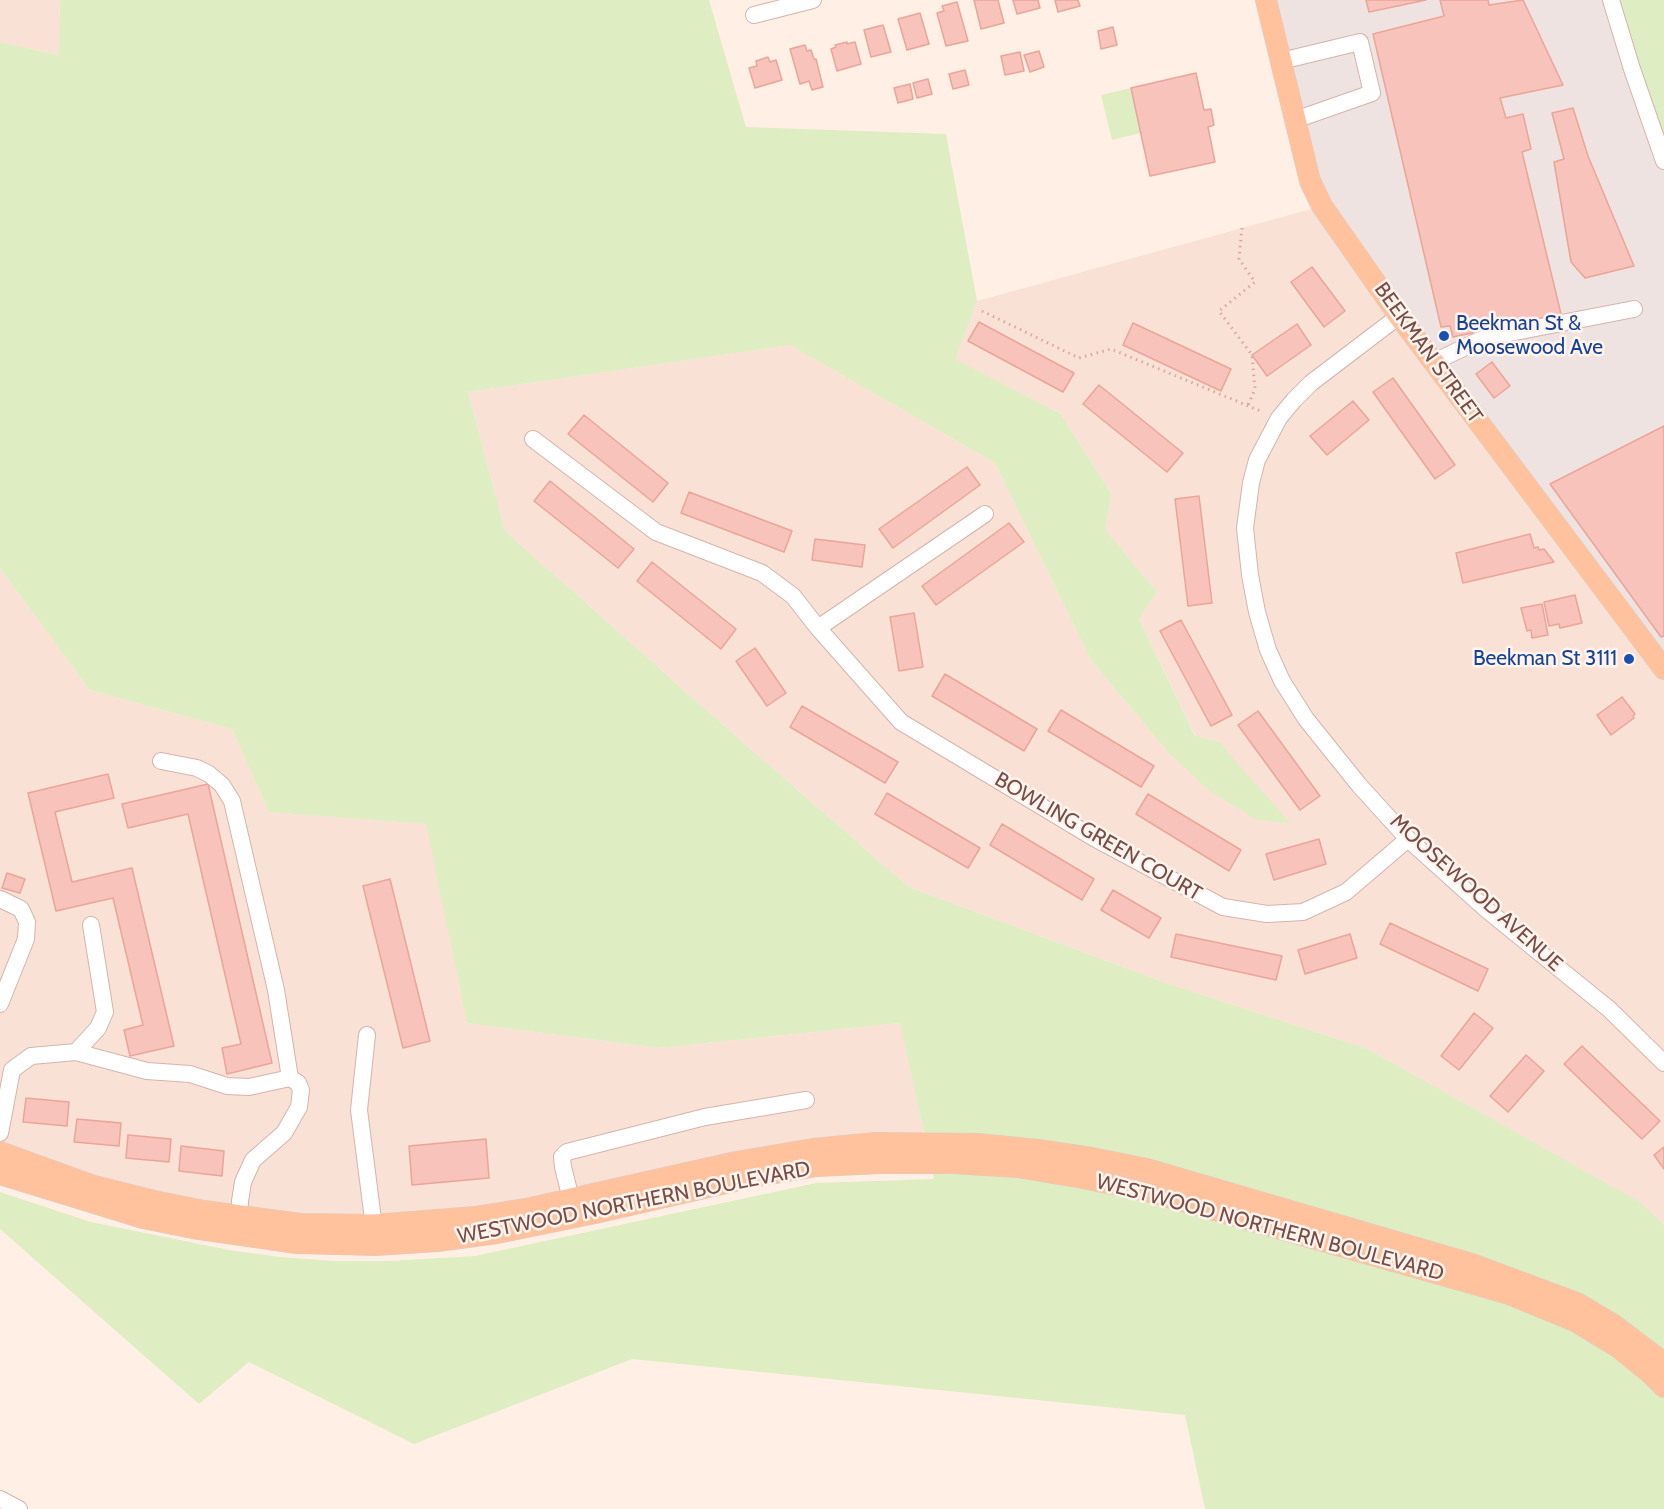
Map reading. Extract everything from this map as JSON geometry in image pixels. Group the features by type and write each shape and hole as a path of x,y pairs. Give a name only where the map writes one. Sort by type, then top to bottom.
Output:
{"main road":[{"name":"BEEKMAN STREET","path":"1266,0 1310,181 1322,206 1399,316 1664,669"},
{"name":"WESTWOOD NORTHERN BOULEVARD","path":"573,1208 736,1162 813,1149 876,1143 978,1144 1092,1158 1148,1169 1472,1264 1531,1285 1577,1303 1614,1325 1664,1363"},
{"name":"WESTWOOD NORTHERN BOULEVARD","path":"0,1152 94,1186 239,1226"},
{"name":"WESTWOOD NORTHERN BOULEVARD","path":"0,1174 143,1218 239,1226 300,1224 375,1235 407,1224 573,1208 817,1166 881,1162 1017,1167 1147,1191 1509,1294 1575,1321 1618,1347 1664,1387"}],"street":[{"path":"754,15 813,0"},
{"path":"1611,0 1664,161"},
{"path":"1281,61 1360,42 1372,93 1295,120"},
{"path":"1434,362 1484,338 1634,309"},
{"name":"MOOSEWOOD AVENUE","path":"1399,316 1311,383 1294,400 1279,418 1257,460 1251,483 1245,528 1257,612 1269,650 1282,681 1306,719 1408,839 1494,915 1609,1009 1664,1063"},
{"name":"BOWLING GREEN COURT","path":"533,439 656,532 762,573 793,596 901,722 1094,838 1223,907 1267,914 1304,912 1346,892 1408,839"},
{"path":"818,627 985,514"},
{"path":"160,761 197,768 209,774 222,785 232,801 276,990 290,1078"},
{"path":"0,899 21,909 27,922 26,939 0,1004"},
{"path":"76,1052 98,1028 105,1012 91,925"},
{"path":"367,1035 359,1110 375,1235"},
{"path":"0,1133 12,1070 31,1056 76,1052 147,1071 190,1074 227,1086 249,1087 290,1078 298,1083 301,1090 299,1107 284,1133 253,1160 243,1182 239,1226"},
{"path":"573,1208 562,1157 567,1152 705,1117 806,1100"},
{"path":"0,1498 19,1509"}],"path":[{"path":"1242,228 1239,259 1255,282 1219,311 1252,355 1255,389 1248,405"},
{"path":"982,310 1079,358 1111,349 1279,418"}],"shaded area":[{"path":"0,0 60,0 58,55 0,42"},
{"path":"1266,0 1611,0 1664,161 1664,669 1322,206"},
{"path":"1322,206 1664,669 1664,1225 1639,1202 1368,1049 1166,983 909,887 505,531 468,392 790,345 995,463 1091,660 1167,751 1219,742 1196,737 1139,619 1157,592 1105,529 1112,495 1061,414 954,359 977,301"},
{"path":"0,568 90,690 232,729 269,812 427,824 467,1023 659,1048 901,1023 926,1144 475,1217 238,1217 0,1152"}],"green space":[{"path":"60,0 709,0 746,127 946,134 977,301 955,359 1061,414 1112,495 1105,529 1157,592 1139,619 1195,736 1219,742 1291,824 1255,819 1210,791 1167,751 1091,660 995,463 790,345 468,392 505,531 909,887 1166,983 1368,1049 1640,1202 1664,1225 1664,1509 1205,1509 1185,1415 632,1359 414,1444 249,1362 199,1404 0,1229 0,1192 91,1222 229,1250 334,1261 388,1261 475,1256 816,1183 934,1179 900,1023 659,1048 467,1023 426,824 269,812 232,729 90,690 0,568 0,42 58,55"},
{"path":"1611,0 1664,0 1664,153"},
{"path":"1131,88 1141,133 1112,140 1101,95"}],"building":[{"path":"974,0 998,0 1004,23 981,29"},
{"path":"1013,0 1038,0 1040,8 1017,14"},
{"path":"1055,0 1078,0 1080,6 1058,12"},
{"path":"1366,0 1426,0 1369,12"},
{"path":"1440,0 1488,0 1489,5 1523,0 1563,85 1500,98 1506,118 1523,114 1531,149 1522,152 1561,314 1453,337 1450,326 1441,327 1373,34 1444,16"},
{"path":"957,2 968,41 946,46 937,13 944,11 942,6"},
{"path":"920,13 929,44 907,50 898,19"},
{"path":"883,25 891,52 871,57 864,30"},
{"path":"1113,27 1117,45 1101,49 1098,31"},
{"path":"847,42 847,44 855,42 861,64 837,71 831,49 836,47 835,45"},
{"path":"805,45 807,51 811,50 816,59 823,87 812,90 809,81 800,84 790,49"},
{"path":"1039,51 1044,67 1030,72 1024,55"},
{"path":"1020,52 1024,71 1005,75 1001,56"},
{"path":"768,57 770,62 776,60 782,80 755,88 749,68 757,66 756,61"},
{"path":"965,70 969,85 953,89 949,74"},
{"path":"1196,73 1204,110 1211,109 1214,125 1208,127 1215,162 1150,176 1131,88"},
{"path":"928,79 932,94 917,98 913,83"},
{"path":"910,84 913,99 898,103 894,88"},
{"path":"1573,108 1588,156 1634,266 1585,278 1571,262 1554,162 1564,159 1552,113"},
{"path":"1312,267 1345,311 1324,327 1291,282"},
{"path":"979,322 1074,373 1063,392 968,341"},
{"path":"1133,323 1231,369 1221,391 1123,345"},
{"path":"1297,324 1311,345 1267,376 1252,355"},
{"path":"1492,362 1510,386 1494,398 1476,374"},
{"path":"1393,378 1455,465 1435,479 1373,392"},
{"path":"1099,385 1183,453 1167,472 1083,404"},
{"path":"1353,401 1369,420 1327,455 1310,436"},
{"path":"584,415 668,483 653,502 568,434"},
{"path":"1664,426 1664,636 1661,637 1550,484"},
{"path":"967,467 980,485 893,548 879,529"},
{"path":"550,481 634,549 618,568 534,501"},
{"path":"689,492 792,531 784,552 681,513"},
{"path":"1199,496 1212,603 1188,606 1175,499"},
{"path":"1009,523 1024,542 936,605 922,586"},
{"path":"1530,534 1534,548 1544,549 1554,562 1463,583 1456,553"},
{"path":"815,539 865,545 862,567 812,560"},
{"path":"652,562 736,629 721,649 637,581"},
{"path":"1575,595 1582,623 1560,628 1559,624 1549,626 1544,602"},
{"path":"1542,604 1548,635 1532,638 1531,630 1527,631 1521,608"},
{"path":"914,613 923,667 899,671 890,617"},
{"path":"1181,620 1232,715 1211,726 1160,631"},
{"path":"755,648 786,693 767,706 736,661"},
{"path":"945,674 1037,729 1024,751 932,696"},
{"path":"1622,697 1635,714 1634,718 1611,735 1597,715"},
{"path":"802,706 898,762 885,783 790,727"},
{"path":"1061,710 1154,766 1141,787 1048,731"},
{"path":"1258,711 1320,796 1300,810 1238,725"},
{"path":"108,774 114,798 55,812 72,882 132,868 174,1046 130,1056 124,1030 143,1025 113,898 56,911 28,793"},
{"path":"208,784 272,1063 227,1074 222,1048 241,1044 188,814 128,828 122,804"},
{"path":"887,793 980,848 968,868 875,814"},
{"path":"1148,794 1241,850 1229,871 1136,814"},
{"path":"1002,824 1094,879 1082,900 990,845"},
{"path":"1319,839 1326,864 1274,880 1266,854"},
{"path":"7,873 25,879 20,893 2,888"},
{"path":"390,879 430,1041 403,1048 363,886"},
{"path":"1113,890 1161,918 1149,938 1101,910"},
{"path":"1390,923 1488,969 1478,991 1380,944"},
{"path":"1176,934 1282,956 1276,980 1171,957"},
{"path":"1350,934 1357,958 1305,974 1298,950"},
{"path":"1474,1013 1493,1028 1459,1070 1441,1056"},
{"path":"1582,1046 1660,1121 1642,1139 1564,1064"},
{"path":"1526,1055 1544,1071 1508,1112 1490,1096"},
{"path":"26,1098 69,1102 67,1126 23,1122"},
{"path":"77,1119 121,1123 119,1146 74,1142"},
{"path":"128,1135 171,1139 169,1162 126,1158"},
{"path":"486,1139 489,1178 412,1185 409,1146"},
{"path":"181,1146 224,1151 222,1176 179,1171"},
{"path":"1664,1147 1664,1169 1654,1155"}],"place":[{"name":"Beekman St & Moosewood Ave","path":"1444,336"},
{"name":"Beekman St 3111","path":"1629,659"}]}
